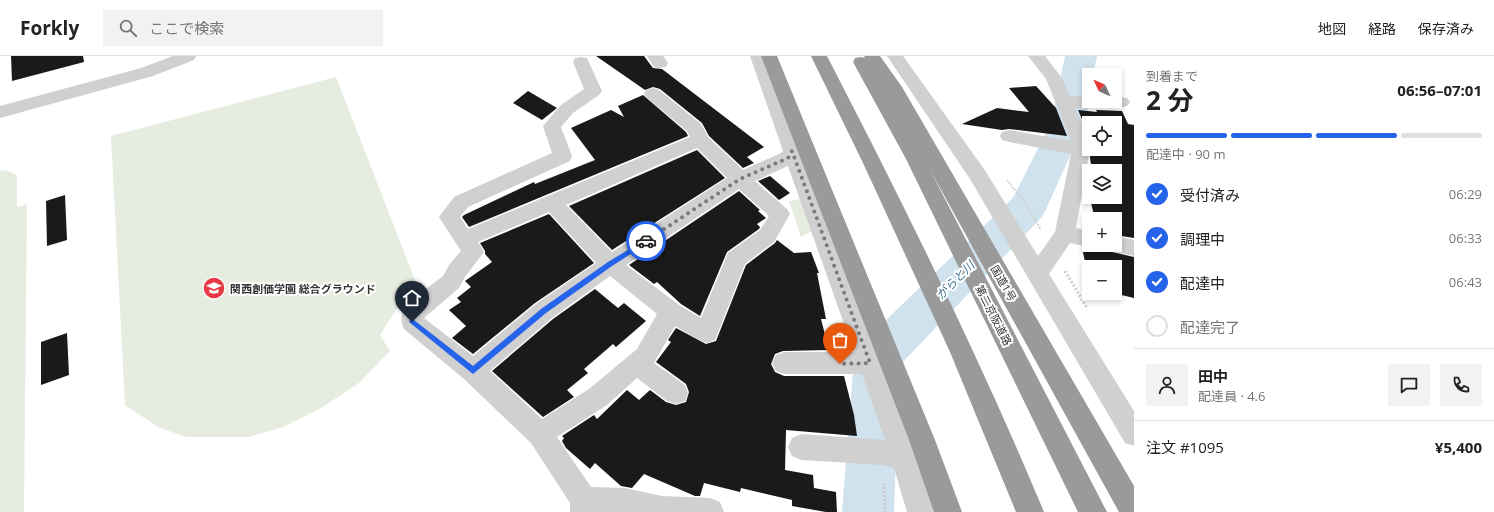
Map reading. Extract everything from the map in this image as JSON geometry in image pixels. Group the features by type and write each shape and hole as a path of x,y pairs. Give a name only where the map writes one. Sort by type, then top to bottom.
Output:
{"highway":[{"path":"769,56 922,440 948,512"},
{"path":"819,56 873,163 962,352 1030,512"},
{"name":"第二京阪道路","path":"857,56 915,159 1093,512"},
{"name":"国道1号","path":"872,56 893,87 1134,512"}],"street":[{"path":"0,112 147,72 188,56"},
{"path":"758,56 870,363 921,512"},
{"path":"895,56 977,174 1134,434"},
{"path":"1036,56 1054,78 1082,144 1065,234 1038,274"},
{"path":"581,62 593,91 567,109 552,126 564,156 461,202 450,217 473,252 457,271 451,282 413,312 412,322 473,371 540,434 584,506 625,502 662,511 710,512"},
{"path":"551,202 610,264 671,312 707,333 736,259 767,236 780,214 740,179 700,140 696,128 653,94"},
{"path":"1064,102 1082,102"},
{"path":"1009,136 1081,149"},
{"path":"464,239 700,140"},
{"path":"473,371 544,311 610,264 740,179 788,158 792,151"},
{"path":"1065,234 1082,238"},
{"path":"1122,245 1134,248"},
{"path":"540,434 598,397 645,356 671,312"},
{"path":"784,363 870,363"},
{"path":"636,364 676,393"},
{"path":"800,447 883,452 904,459"}],"shaded area":[{"path":"336,77 415,280 380,335 390,351 358,384 319,409 283,427 249,437 186,437 158,427 125,405 111,136"},
{"path":"6,170 17,175 17,207 27,204 24,512 0,512 0,171"},
{"path":"800,199 812,231 801,237 789,201"}],"building":[{"path":"11,56 83,56 84,62 12,81"},
{"path":"596,56 644,56 653,68 662,69 764,147 747,157 754,163 743,168 709,136 702,123 660,89 653,87 645,90"},
{"path":"1036,86 1056,108 1067,136 1009,129 1002,130 962,124 997,108 1029,112 1009,88"},
{"path":"528,91 557,108 542,120 513,103"},
{"path":"643,95 686,132 688,136 469,227 462,217 464,215 534,182 535,184 595,160 571,128 611,110 624,117 618,106"},
{"path":"1078,110 1097,112 1096,110 1122,111 1128,124 1134,125 1134,238 1122,236 1122,212 1093,212 1091,204 1122,204 1122,164 1091,164 1090,158 1090,156 1122,156 1122,116 1082,116 1082,119"},
{"path":"697,150 725,178 612,250 569,206"},
{"path":"770,176 790,193 779,200 758,181"},
{"path":"739,191 760,210 758,211 766,218 757,224 760,227 759,229 727,252 700,316 681,304 657,282 654,284 629,265"},
{"path":"65,195 67,240 47,246 46,201"},
{"path":"549,214 594,263 535,303 473,354 452,338 466,326 449,310 461,302 457,298 471,287 465,281 492,262 485,254 485,251 480,243"},
{"path":"777,240 794,253 811,252 819,273 817,273 826,319 821,319 829,350 783,351 775,354 771,364 775,372 784,376 844,376 854,415 857,436 786,430 785,470 813,475 814,488 836,492 837,512 826,512 792,506 792,500 741,488 740,492 704,483 700,496 695,496 644,474 632,488 621,486 595,463 590,469 566,448 562,441 564,438 562,436 594,415 597,419 627,390 639,400 650,390 666,402 676,405 686,402 689,392 686,384 656,362 671,342 668,340 676,328 706,344 716,341 746,265"},
{"path":"1083,252 1112,252 1134,257 1134,298 1122,295 1122,260 1085,260"},
{"path":"595,289 618,308 624,303 646,321 616,347 613,344 584,369 588,373 567,390 574,397 543,417 492,371 553,319"},
{"path":"67,333 69,375 41,385 41,342"}],"waterway":[{"name":"がらと川","path":"868,512 877,358 1028,207 1068,123 1081,56"}],"way so far":[{"path":"646,241 740,179 788,158 792,151 870,363 840,364"}],"place":[{"name":"関西創価学園 総合グラウンド","path":"214,288"}],"route":[{"path":"412,322 473,371 544,311 610,264 646,241"}]}
